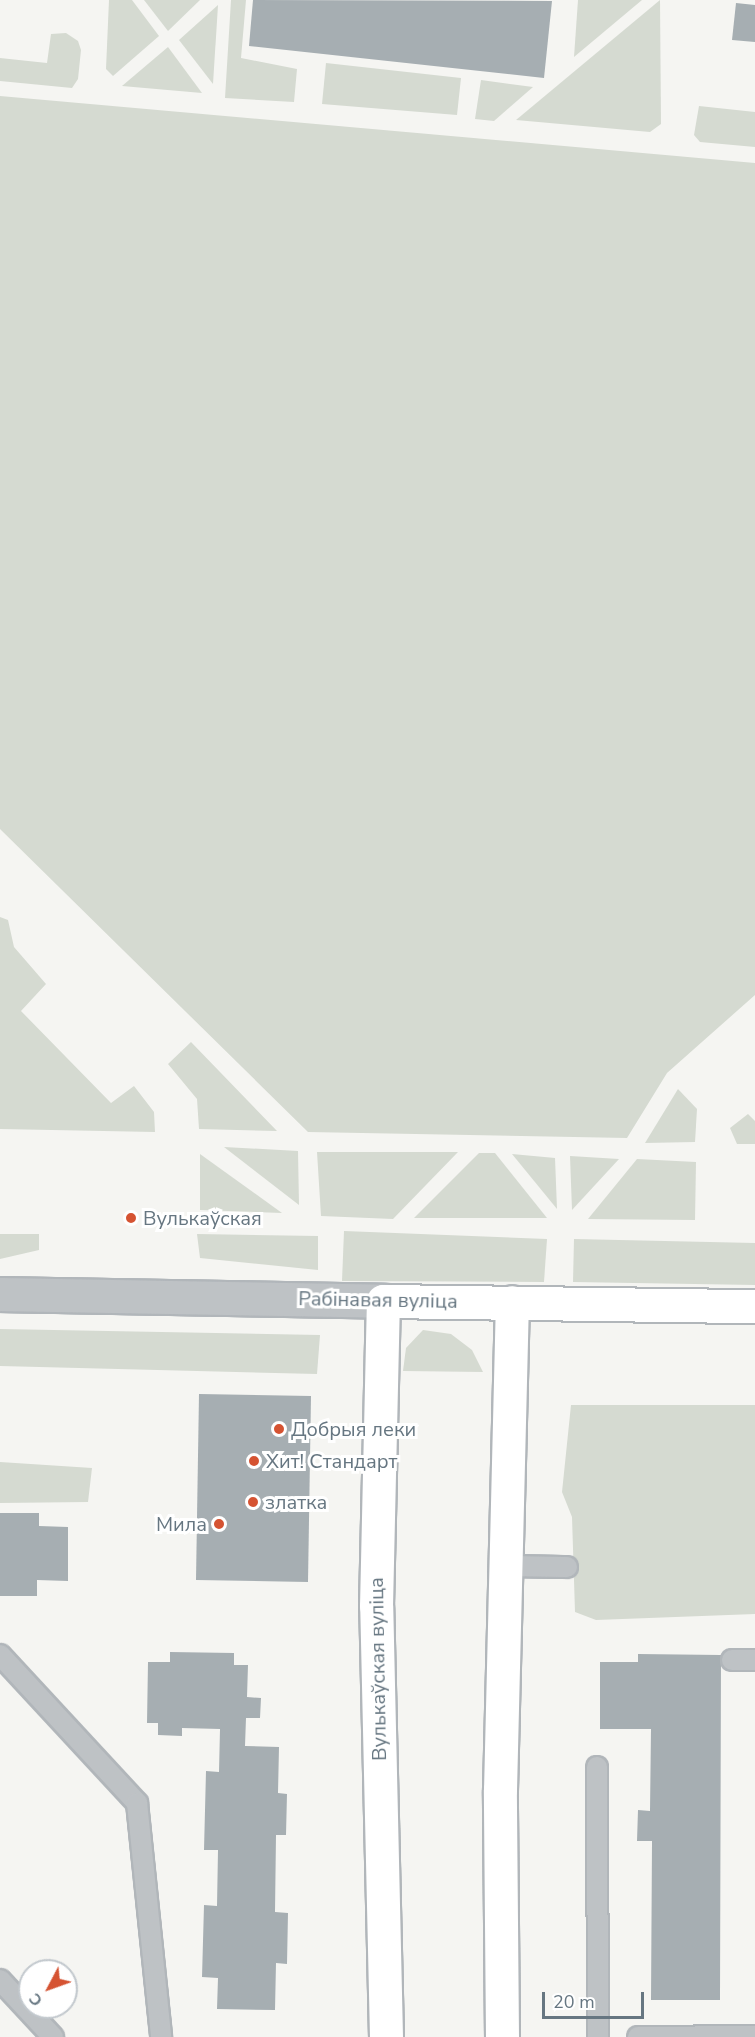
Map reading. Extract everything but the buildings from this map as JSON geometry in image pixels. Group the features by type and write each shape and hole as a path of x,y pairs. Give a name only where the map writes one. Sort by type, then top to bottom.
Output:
{"street":[{"name":"Рабінавая вуліца","path":"0,1294 755,1306"},
{"name":"Вулькаўская вуліца","path":"383,1301 376,1606 386,2037"},
{"path":"502,2037 500,1790 512,1302"}],"lane":[{"path":"505,1566 567,1567"},
{"path":"0,1655 137,1803 161,2037"},
{"path":"732,1660 755,1660"},
{"path":"597,1767 598,2037"},
{"path":"0,1980 53,2037"},
{"path":"638,2037 755,2036"}],"shaded area":[{"path":"109,0 132,0 159,36 113,76 106,69"},
{"path":"144,0 200,0 168,31"},
{"path":"231,0 246,0 241,58 297,69 294,102 225,98"},
{"path":"578,0 642,0 574,57"},
{"path":"660,0 661,124 650,132 516,120"},
{"path":"218,5 213,84 179,40"},
{"path":"66,33 78,41 81,50 78,79 72,88 0,81 0,58 47,63 51,34"},
{"path":"168,47 202,93 122,86"},
{"path":"326,63 461,78 457,115 322,104"},
{"path":"481,80 533,87 494,121 475,119"},
{"path":"0,96 755,163 755,995 667,1073 627,1138 308,1132 0,829"},
{"path":"699,106 755,112 755,147 700,142 694,135"},
{"path":"0,917 8,920 14,947 46,984 21,1011 111,1103 134,1086 154,1112 155,1132 0,1129"},
{"path":"191,1042 277,1131 199,1129 197,1099 168,1064"},
{"path":"678,1089 697,1109 695,1142 645,1143"},
{"path":"748,1114 755,1121 755,1144 737,1144 730,1128"},
{"path":"224,1147 298,1151 299,1205"},
{"path":"317,1152 458,1152 393,1219 321,1216"},
{"path":"479,1153 495,1153 547,1218 414,1218"},
{"path":"200,1154 282,1213 200,1210"},
{"path":"512,1154 555,1158 557,1209"},
{"path":"570,1156 619,1159 572,1210"},
{"path":"637,1159 696,1162 695,1220 588,1219"},
{"path":"344,1231 547,1239 544,1282 342,1281"},
{"path":"0,1234 39,1234 39,1250 0,1259"},
{"path":"197,1234 318,1236 318,1270 200,1258"},
{"path":"574,1239 755,1243 755,1285 573,1282"},
{"path":"0,1329 320,1335 317,1374 0,1366"},
{"path":"423,1330 451,1334 472,1350 483,1372 403,1371 406,1348"},
{"path":"571,1405 755,1405 755,1614 596,1620 575,1612 572,1517 562,1492"},
{"path":"0,1462 92,1468 88,1502 0,1503"}],"place":[{"name":"Вулькаўская","path":"131,1218"},
{"name":"Добрыя леки","path":"279,1429"},
{"name":"Хит! Стандарт","path":"254,1461"},
{"name":"златка","path":"253,1502"},
{"name":"Мила","path":"219,1524"}]}
